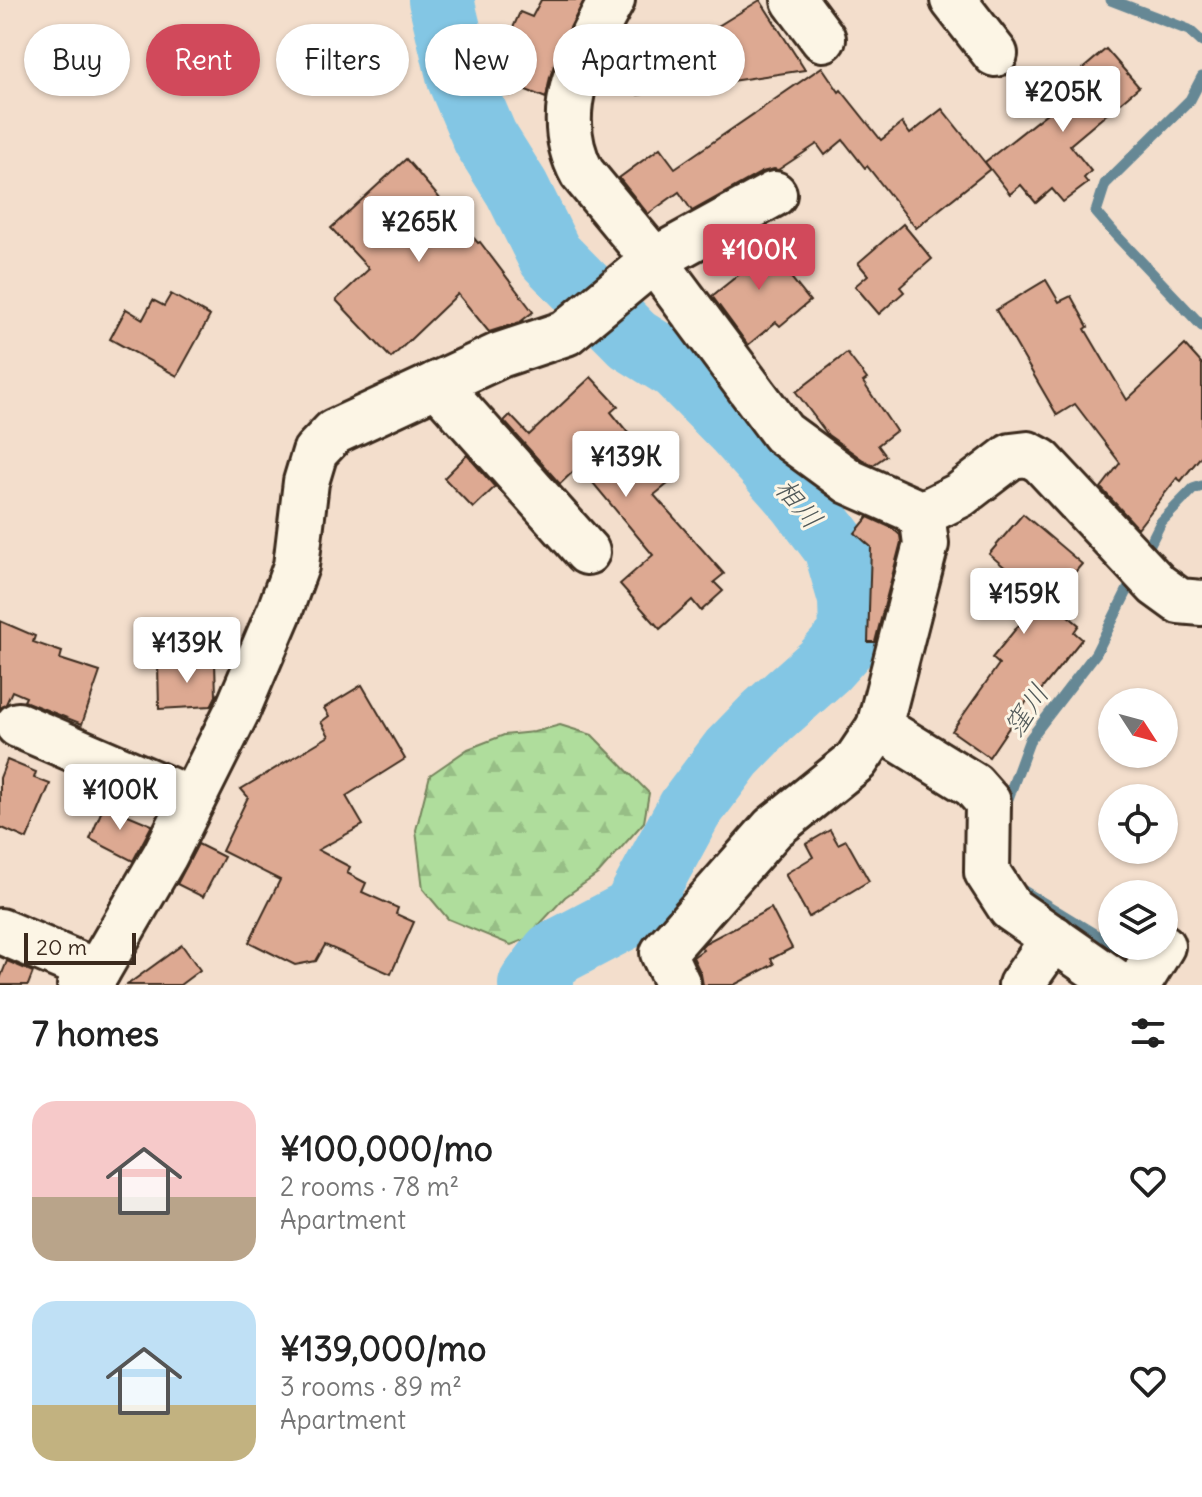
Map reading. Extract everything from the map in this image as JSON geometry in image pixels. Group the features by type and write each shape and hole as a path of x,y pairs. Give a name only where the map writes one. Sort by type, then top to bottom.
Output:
{"street":[{"path":"612,0 581,61 573,86 568,116 569,138 582,173 648,266 783,433 850,482 911,509 923,521 926,544 879,727 856,761 773,828 663,953 678,985"},
{"path":"794,0 823,39"},
{"path":"953,0 995,54"},
{"path":"0,931 88,978 165,855 237,711 296,566 306,482 315,452 334,432 500,355 566,333 648,266 774,194"},
{"path":"437,384 587,552"},
{"path":"918,516 960,495 1011,456 1028,454 1041,461 1157,585 1179,601 1202,603"},
{"path":"18,725 192,800"},
{"path":"879,727 981,793 988,802 987,872 1011,909 1120,985"},
{"path":"1021,985 1054,938"}],"green space":[{"path":"560,725 592,735 649,793 644,822 599,873 565,897 526,939 511,945 448,919 423,889 416,830 430,775 468,749 504,735"}],"building":[{"path":"541,0 584,0 572,24 553,24 553,68 546,98 537,94 537,24 515,24 520,12 532,17"},
{"path":"760,0 805,70 745,79 745,24 721,24"},
{"path":"1106,49 1139,87 1070,145 1091,171 1084,178 1088,183 1063,202 1052,189 1036,203 1021,185 1010,194 985,162 1071,94 1064,85"},
{"path":"822,67 839,92 841,90 881,140 902,123 910,134 942,109 990,169 916,228 843,140 825,155 817,144 778,170 762,172 692,211 679,192 648,214 619,178 660,148 675,168"},
{"path":"406,159 480,242 533,312 520,322 489,332 458,294 391,358 336,300 369,269 331,228"},
{"path":"903,224 932,259 900,287 904,292 879,314 855,286 868,275 858,263"},
{"path":"755,233 766,252 769,250 810,301 780,326 776,322 748,345 712,296 752,264 729,247"},
{"path":"1046,280 1059,302 1071,296 1088,327 1085,329 1127,400 1185,345 1202,364 1202,455 1181,481 1177,478 1138,528 1101,488 1120,463 1075,404 1057,415 996,310"},
{"path":"171,294 210,316 177,376 110,339 126,309 143,319 153,300 164,306"},
{"path":"847,353 867,379 863,382 896,431 878,445 886,456 873,465 828,435 796,392"},
{"path":"591,377 618,406 611,412 669,483 654,495 724,574 714,582 723,591 701,611 692,600 660,629 620,584 653,555 579,466 560,484 504,421 510,415 529,435"},
{"path":"467,455 495,487 473,508 444,478"},
{"path":"1023,514 1082,564 1050,601 1079,625 1074,632 1082,639 1037,695 1033,692 989,757 952,731 999,664 992,658 1041,598 989,554"},
{"path":"868,517 892,528 900,535 901,542 875,642 868,642 871,547 855,533"},
{"path":"0,621 35,636 33,642 62,652 60,659 100,672 82,724 24,701 26,697 12,691 0,709"},
{"path":"215,662 216,696 211,706 159,709 158,664"},
{"path":"362,685 405,759 346,796 363,825 318,850 350,867 347,873 366,883 362,892 398,908 396,914 414,922 391,974 325,945 316,961 295,965 249,942 280,880 222,851 248,797 241,789 329,736 321,722 329,716 324,708"},
{"path":"7,760 36,772 34,778 50,784 27,839 0,827 0,778"},
{"path":"104,805 152,825 133,861 90,839"},
{"path":"830,830 838,844 846,840 869,881 809,917 785,874 813,857 806,844"},
{"path":"198,844 224,857 203,897 177,884"},
{"path":"771,908 792,948 771,959 774,964 734,985 703,985 693,957 703,950 701,947"},
{"path":"182,945 200,970 180,985 127,985"},
{"path":"7,961 33,972 28,985 0,985"}],"waterway":[{"name":"相川","path":"441,0 460,79 485,138 517,189 550,256 633,340 678,368 800,499 836,547 851,599 852,635 824,666 732,753 690,809 634,912 554,954 531,985"},
{"name":"窪川","path":"1111,0 1189,30 1202,42"},
{"name":"窪川","path":"1202,77 1190,100 1105,184 1096,212 1202,326"},
{"name":"窪川","path":"1143,558 1161,522 1193,489 1202,486"},
{"name":"窪川","path":"1006,812 1006,804 1030,739 1096,653 1134,577"},
{"name":"窪川","path":"1017,887 1098,936"},
{"name":"窪川","path":"1131,960 1140,968"}]}
